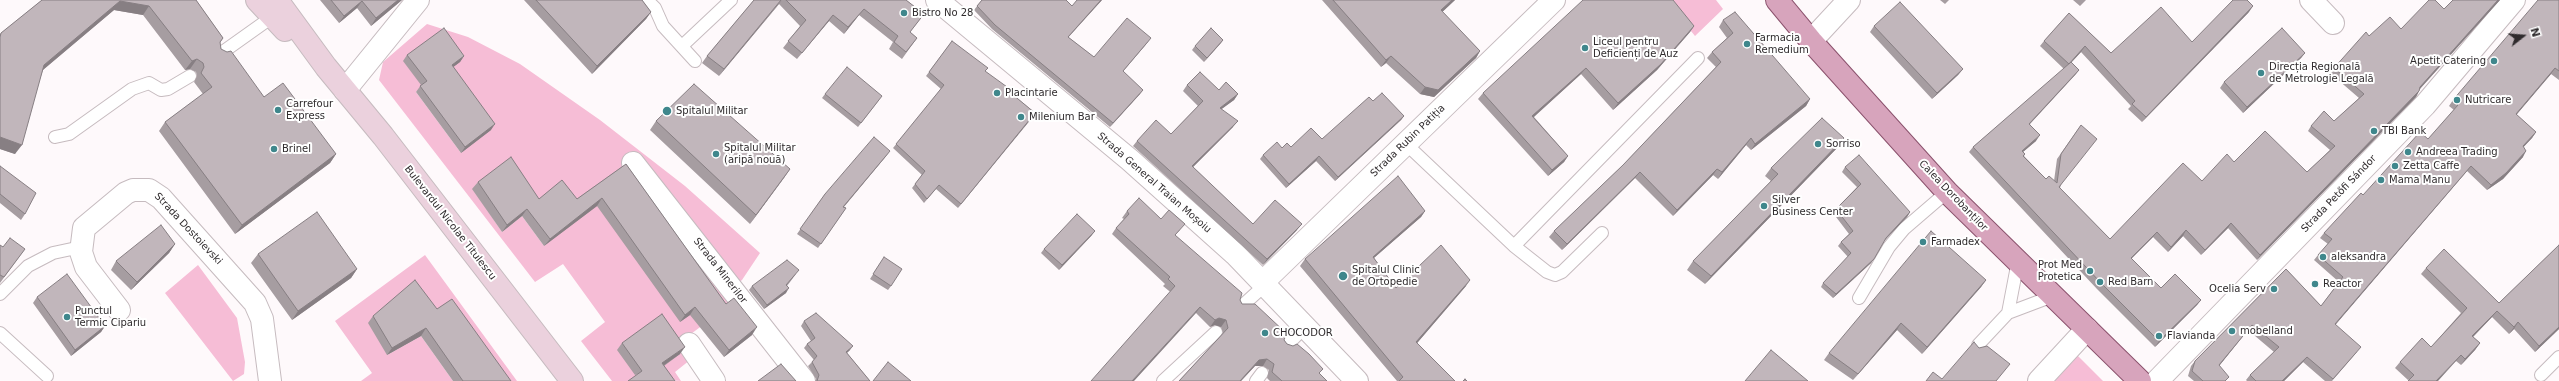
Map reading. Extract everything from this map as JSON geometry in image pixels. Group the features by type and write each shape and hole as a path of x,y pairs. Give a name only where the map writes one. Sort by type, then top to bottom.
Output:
{"main road":[{"name":"Bulevardul Nicolae Titulescu","path":"257,0 275,8 326,67 572,381"},
{"name":"Calea Dorobanților","path":"1777,0 1811,41 1948,192 2140,381"}],"street":[{"path":"345,90 418,0"},
{"name":"Strada General Traian Moșoiu","path":"938,0 1130,160 1235,254 1357,381"},
{"name":"Strada Rubin Patiția","path":"1264,284 1554,0"},
{"path":"1811,41 1848,0"},
{"path":"2311,0 2333,23"},
{"name":"Strada Petőfi Sándor","path":"2157,381 2425,105 2514,0"},
{"name":"Strada Minerilor","path":"633,163 804,381"},
{"name":"Strada Dostoievski","path":"119,310 86,267 81,247 84,228 126,193 141,189 155,193 255,303 262,319 270,381"},
{"path":"2039,381 2087,329"},
{"path":"689,344 714,381"}],"lane":[{"path":"647,0 655,8 664,26 695,60"},
{"path":"682,46 731,0"},
{"path":"220,54 275,8"},
{"path":"1514,246 1698,58"},
{"path":"55,137 69,134 132,89 149,83 161,90 168,89 190,76"},
{"path":"1406,144 1514,246 1547,272 1555,275 1562,272 1602,233"},
{"path":"1859,298 1889,247 1904,229 1948,192"},
{"path":"0,294 28,266 52,253 81,247"},
{"path":"2008,313 2018,261"},
{"path":"1244,305 1264,284"},
{"path":"1978,345 2008,313 2054,296"},
{"path":"1287,345 1306,327"},
{"path":"1163,381 1216,332"},
{"path":"0,333 47,376"},
{"path":"2541,375 2559,357"}],"shaded area":[{"path":"1666,0 1716,0 1723,9 1695,36"},
{"path":"427,24 468,37 520,64 600,120 685,186 760,253 742,280 722,295 730,305 680,342 690,360 675,372 681,381 637,378 632,381 612,381 581,341 605,322 563,264 535,282 379,80 383,62","holes":["423,87 461,153 416,92","473,189 534,206 544,246 522,216 502,232"]},
{"path":"425,255 517,381 501,381 447,306 387,355 421,336 453,381 361,381 372,373 335,321"},
{"path":"198,265 237,318 245,362 244,374 233,381 165,293"},
{"path":"2076,354 2103,381 2052,381"}],"building":[{"path":"42,0 196,0 223,38 220,42 221,49 227,52 231,51 264,97 283,83 336,154 242,225 165,122 212,87 201,73 204,67 203,63 197,59 192,61 149,6 120,1 44,65 22,145 0,137 1,33"},
{"path":"331,0 398,0 376,18 362,1 344,16"},
{"path":"536,0 642,0 651,12 597,66"},
{"name":"Spitalul Militar","path":"754,0 781,0 724,69 707,56"},
{"path":"786,0 906,0 924,14 910,32 917,38 906,52 894,42 898,36 864,9 848,27 833,15 802,53 788,41 806,20"},
{"path":"982,0 1066,0 1072,6 1077,0 1101,0 1068,37 1094,57 1127,18 1151,38 1123,71 1143,90 1113,123 995,25 977,6"},
{"path":"1333,0 1452,0 1441,10 1480,51 1438,90 1425,87 1391,56 1386,60"},
{"path":"1583,0 1673,0 1694,26 1661,64 1618,103 1586,68 1532,116 1568,156 1552,170 1483,93"},
{"path":"2233,0 2247,0 2253,6 2146,117 2132,104 2135,101 2085,46 2069,64 2044,41 2069,13 2111,53 2161,7 2192,42"},
{"path":"2429,0 2435,0 2444,9 2453,0 2498,0 2420,87 2419,91 2260,255 2231,223 2205,250 2186,230 2171,247 2157,232 2131,258 2161,288 2175,274 2201,300 2159,341 2101,283 1973,147 2071,62 2079,70 2029,124 2040,135 2022,151 2025,154 2023,156 2046,179 2049,176 2057,183 2061,154 2081,125 2097,139 2059,187 2110,239 2183,163 2202,181 2227,154 2234,162 2265,131 2307,172 2335,146 2311,126 2324,111 2334,121 2364,94 2334,68 2366,32 2369,36 2390,17 2401,29"},
{"path":"2538,0 2559,0 2559,71 2555,68 2516,114 2536,132 2523,146 2526,151 2506,173 2491,185 2471,166 2335,324 2361,347 2333,379 2307,357 2282,381 2256,381 2250,375 2279,347 2252,325 2219,365 2229,377 2225,381 2203,381 2192,371 2195,361 2286,269 2321,306 2343,277 2318,255 2332,239 2324,233 2361,193 2363,195 2420,132 2428,139 2458,105 2453,100"},
{"path":"1900,2 1963,69 1937,93 1874,26"},
{"path":"1735,12 1810,99 1755,144 1751,138 1722,172 1717,169 1677,210 1640,172 1567,244 1554,231 1623,165 1721,62 1712,52 1733,33 1723,20"},
{"path":"444,28 464,56 452,65 495,124 465,147 420,86 427,81 407,55"},
{"path":"1211,28 1223,40 1207,58 1195,46"},
{"name":"Direcția Regională de Metrologie Legală","path":"2282,28 2305,53 2247,107 2224,82"},
{"path":"952,41 988,68 985,71 1014,92 1012,94 1035,113 961,204 939,185 927,199 915,184 925,171 896,144 944,85 929,72"},
{"path":"847,67 882,96 861,123 825,94"},
{"path":"1200,72 1219,90 1226,82 1238,94 1220,108 1238,121 1192,166 1253,224 1275,200 1302,224 1267,259 1137,141 1156,120 1171,134 1203,101 1187,85"},
{"name":"Spitalul Militar (aripă nouă)","path":"694,84 790,169 756,215 656,121"},
{"path":"1382,93 1404,116 1338,177 1319,156 1289,184 1263,155 1277,142 1282,148 1287,143 1291,147 1311,128 1322,139 1369,97 1373,101"},
{"name":"Silver Business Center","path":"1822,118 1844,138 1711,276 1693,261 1778,174 1771,168"},
{"path":"874,137 890,151 843,207 846,208 821,244 800,229 825,194"},
{"path":"1859,155 1910,212 1886,238 1874,259 1836,294 1823,283 1851,253 1841,242 1853,231 1836,209 1861,184 1845,167"},
{"path":"511,157 539,199 562,180 577,199 626,164 726,304 734,298 757,327 729,350 695,307 685,315 602,198 550,239 527,209 507,225 478,182"},
{"path":"0,166 36,193 25,214 0,194"},
{"name":"Spitalul Clinic de Ortopedie","path":"1398,176 1425,211 1373,257 1396,288 1441,245 1470,280 1416,342 1455,381 1399,381 1403,377 1305,259"},
{"path":"1139,198 1161,219 1169,210 1185,224 1175,235 1242,293 1240,300 1242,304 1255,304 1286,333 1284,340 1287,344 1293,346 1297,344 1309,354 1323,369 1319,373 1327,381 1282,381 1272,372 1274,364 1267,359 1259,360 1240,381 1179,381 1228,328 1226,320 1219,318 1215,320 1200,307 1132,381 1091,381 1175,286 1168,279 1170,277 1116,228 1129,214 1127,211"},
{"path":"317,212 357,269 298,311 258,254"},
{"path":"1077,214 1095,231 1062,265 1044,249"},
{"path":"161,225 175,244 137,282 116,261"},
{"path":"1931,231 1986,280 1927,347 1901,323 1858,374 1829,353"},
{"path":"10,238 25,249 4,277 0,275 0,245 3,247"},
{"path":"2559,245 2559,327 2539,346 2518,322 2514,327 2497,311 2472,336 2480,343 2465,359 2461,355 2436,381 2408,381 2414,375 2400,362 2422,338 2431,347 2467,308 2426,268 2444,249 2499,303"},
{"path":"884,257 902,269 891,286 873,274"},
{"path":"787,260 799,270 786,285 789,288 767,305 752,286"},
{"name":"Punctul Termic Cipariu","path":"67,274 105,326 75,350 37,297"},
{"path":"415,280 437,309 452,299 511,381 463,381 426,328 392,348 373,316"},
{"path":"816,313 853,346 846,352 870,381 817,381 819,375 812,362 817,356 807,344 815,338 804,321"},
{"path":"662,314 685,347 662,363 675,381 628,381 642,371 622,343"},
{"path":"1974,342 1979,348 1987,346 2010,364 1996,381 1926,381 1933,372 1942,379"},
{"path":"1771,350 1808,381 1745,381"},
{"path":"888,362 911,381 873,381"},
{"path":"781,364 796,381 758,381"}],"place":[{"name":"Bistro No 28","path":"904,13"},
{"name":"Farmacia Remedium","path":"1747,44"},
{"name":"Liceul pentru Deficienți de Auz","path":"1585,48"},
{"name":"Apetit Catering","path":"2494,61"},
{"name":"Direcția Regională de Metrologie Legală","path":"2261,73"},
{"name":"Placintarie","path":"997,93"},
{"name":"Nutricare","path":"2457,100"},
{"name":"Carrefour Express","path":"278,110"},
{"name":"Spitalul Militar","path":"667,111"},
{"name":"Milenium Bar","path":"1021,117"},
{"name":"TBI Bank","path":"2374,131"},
{"name":"Sorriso","path":"1818,144"},
{"name":"Brinel","path":"274,149"},
{"name":"Andreea Trading","path":"2408,152"},
{"name":"Spitalul Militar (aripă nouă)","path":"716,154"},
{"name":"Zetta Caffe","path":"2395,166"},
{"name":"Mama Manu","path":"2381,180"},
{"name":"Silver Business Center","path":"1764,206"},
{"name":"Farmadex","path":"1923,242"},
{"name":"aleksandra","path":"2323,257"},
{"name":"Prot Med Protetica","path":"2090,271"},
{"name":"Spitalul Clinic de Ortopedie","path":"1343,276"},
{"name":"Red Barn","path":"2100,282"},
{"name":"Reactor","path":"2315,284"},
{"name":"Ocelia Serv","path":"2274,289"},
{"name":"Punctul Termic Cipariu","path":"67,317"},
{"name":"mobelland","path":"2232,331"},
{"name":"CHOCODOR","path":"1265,333"},
{"name":"Flavianda","path":"2159,336"}]}
